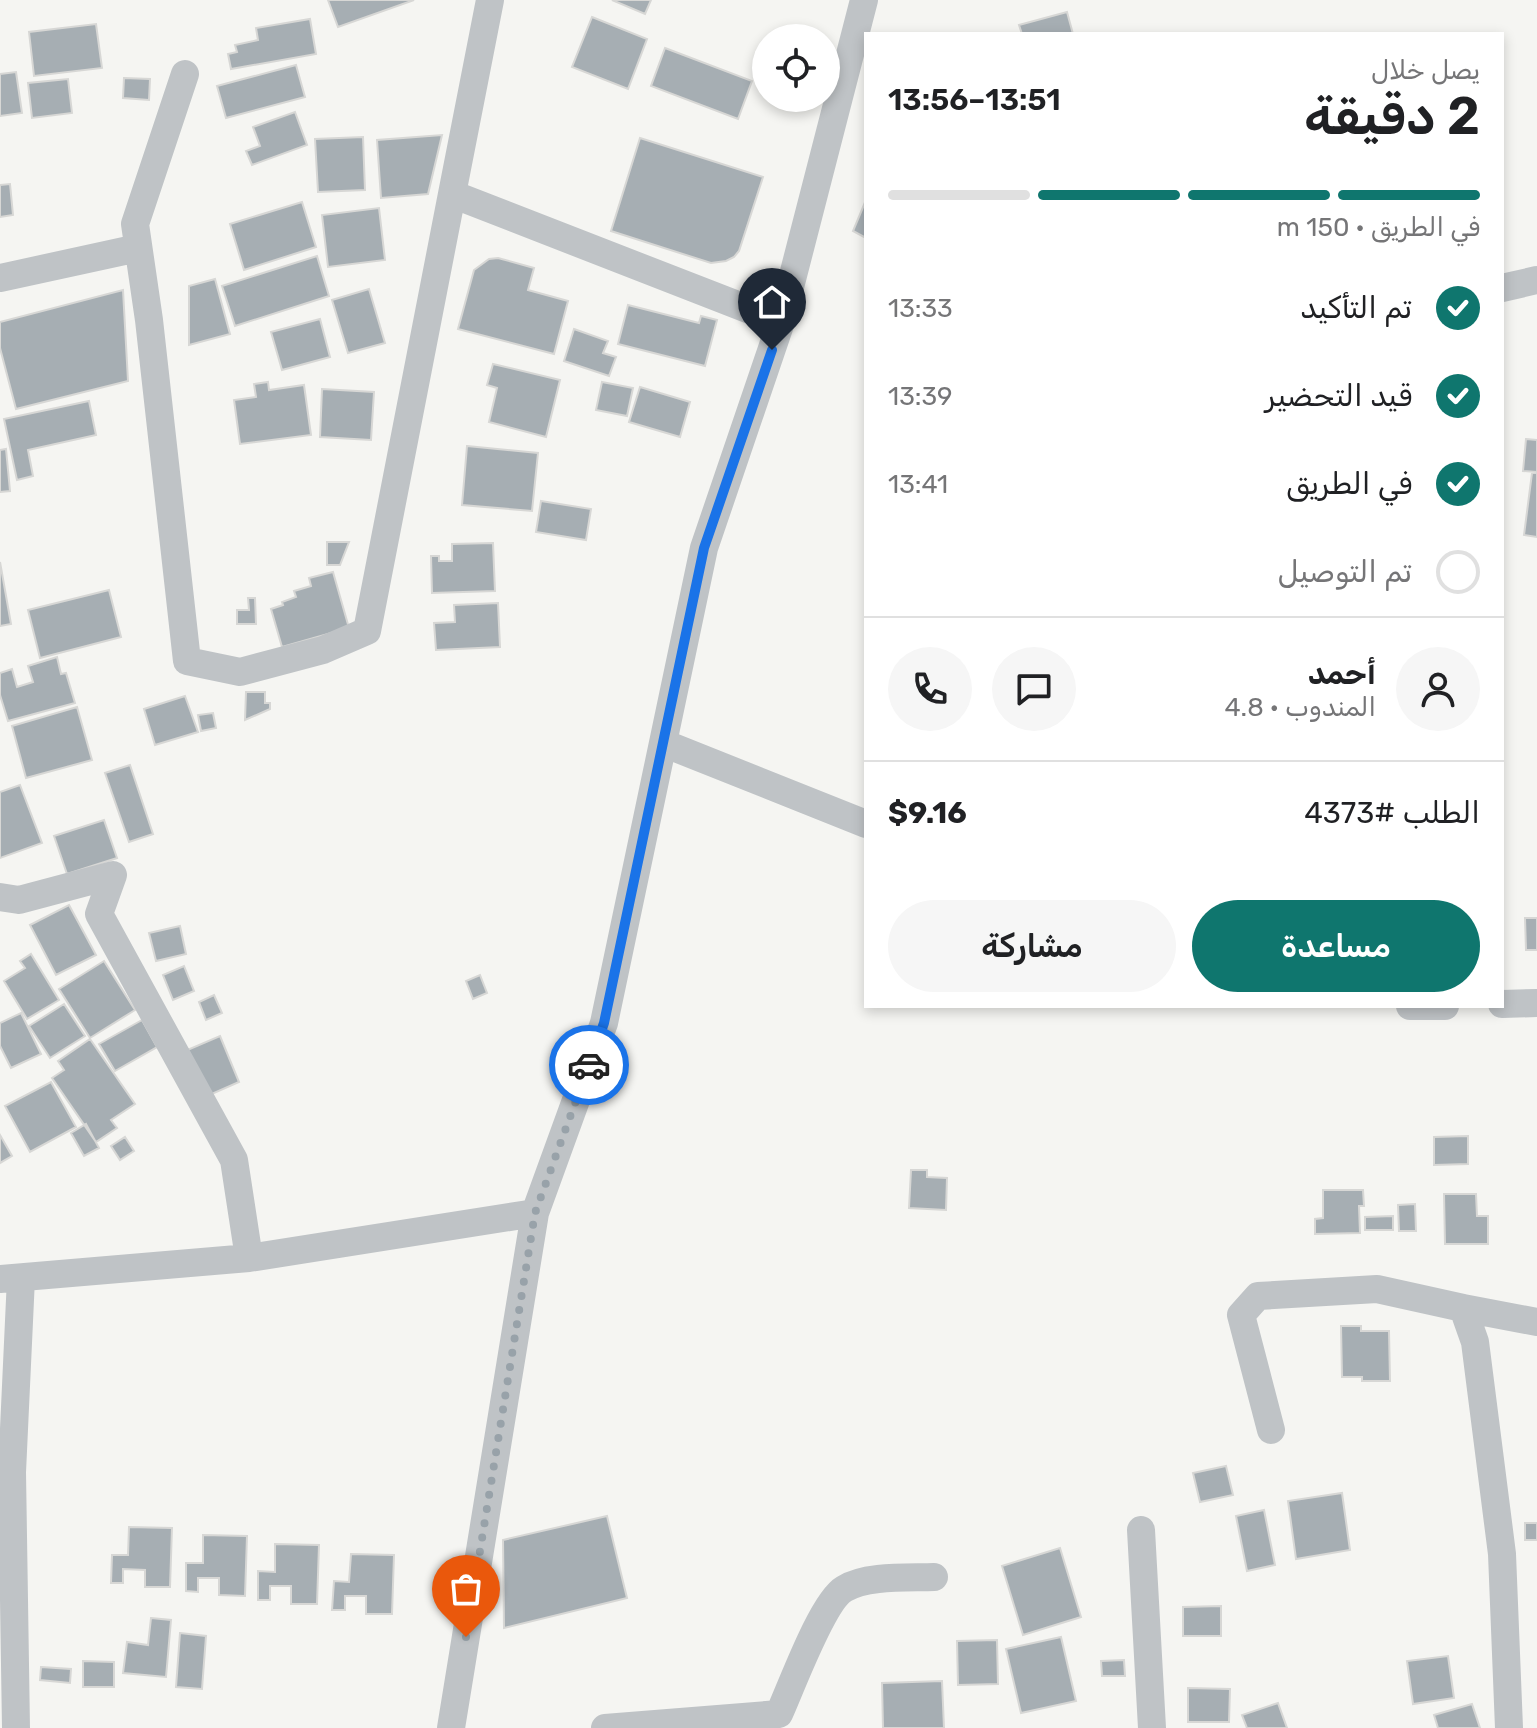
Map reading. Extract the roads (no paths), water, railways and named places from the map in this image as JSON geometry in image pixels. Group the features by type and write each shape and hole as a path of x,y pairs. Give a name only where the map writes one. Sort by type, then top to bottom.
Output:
{"street":[{"path":"185,74 135,224 149,320 187,661 240,672 323,650 367,631 490,0"},
{"path":"451,1728 535,1213 604,1023 704,548 781,322 864,0"},
{"path":"452,194 781,322"},
{"path":"0,278 138,248"},
{"path":"1504,288 1537,280"},
{"path":"663,743 864,823"},
{"path":"0,897 19,900 113,875 99,914 234,1160 249,1258"},
{"path":"1504,1004 1537,1003"},
{"path":"16,1728 6,1477 11,1278 249,1258 535,1213"},
{"path":"1271,1430 1241,1315 1258,1296 1377,1289 1537,1322"},
{"path":"1463,1308 1475,1342 1502,1554 1509,1728"},
{"path":"1141,1530 1152,1728"},
{"path":"605,1728 779,1721 819,1623 842,1590 873,1580 934,1577"}]}
